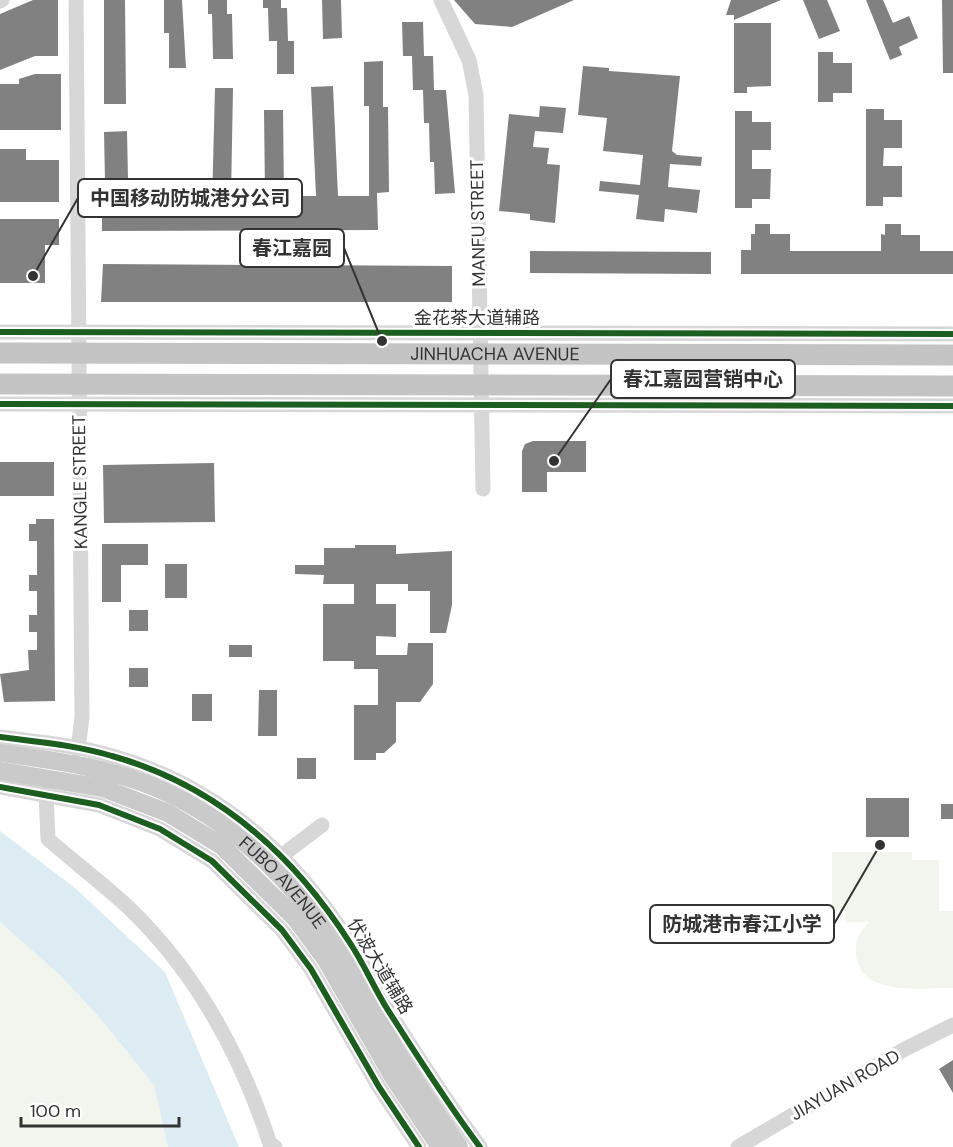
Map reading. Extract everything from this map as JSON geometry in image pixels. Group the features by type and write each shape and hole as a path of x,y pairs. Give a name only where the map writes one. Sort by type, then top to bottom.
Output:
{"highway":[{"name":"JINHUACHA AVENUE","path":"0,353 79,343 480,344 953,355"},
{"name":"JINHUACHA AVENUE","path":"0,384 79,394 481,395 953,386"}],"main road":[{"name":"FUBO AVENUE","path":"0,753 108,771 176,797 232,831 326,960 393,1077 440,1147"},
{"name":"FUBO AVENUE","path":"0,771 103,788 168,813 263,873 307,908 339,952 407,1069 459,1147"},
{"path":"385,1005 407,1069"}],"street":[{"name":"KANGLE STREET","path":"76,0 82,717 78,749"},
{"name":"MANFU STREET","path":"441,0 469,60 476,95 483,489"},
{"path":"0,332 79,343"},
{"name":"金花茶大道辅路","path":"480,344 953,334"},
{"path":"0,404 79,394"},
{"path":"481,395 953,406"},
{"name":"伏波大道辅路","path":"0,737 113,756 183,782 242,819 282,930 311,969 379,1087 419,1147"},
{"name":"伏波大道辅路","path":"0,787 99,805 160,829 212,861 263,873 318,898 351,944 385,1005 480,1147"},
{"path":"46,794 48,839 127,907 185,973 226,1037 251,1089 270,1144 275,1147"},
{"path":"263,873 322,825"},
{"name":"JIAYUAN ROAD","path":"738,1147 953,1025"}],"shaded area":[{"path":"0,831 75,888 165,972 239,1147 168,1147 154,1085 100,1018 61,976 0,922"},
{"path":"832,852 912,852 912,860 939,860 939,911 953,911 953,988 896,987 870,979 861,969 856,956 856,946 860,933 869,922 846,922 846,911 832,911"},
{"path":"0,922 61,976 100,1018 154,1085 168,1147 0,1147"}],"building":[{"path":"33,0 58,0 58,56 35,56 0,70 0,14"},
{"path":"104,0 125,0 126,104 104,104"},
{"path":"164,0 182,0 186,68 169,68 169,33 164,33"},
{"path":"208,0 227,0 227,14 232,14 233,59 213,59 212,14 208,14"},
{"path":"263,0 281,0 281,8 287,8 288,41 294,41 294,74 277,74 277,41 269,41 268,8 263,8"},
{"path":"322,0 341,0 342,38 323,39"},
{"path":"454,0 574,0 512,27 475,24"},
{"path":"731,0 781,0 734,20 734,15 726,15"},
{"path":"803,0 827,0 840,31 819,39"},
{"path":"866,0 883,0 893,23 909,16 918,38 899,47 902,55 890,60"},
{"path":"942,0 953,0 953,73 943,73"},
{"path":"402,22 423,22 424,56 433,56 434,90 446,90 455,193 435,194 434,162 430,162 429,123 424,123 423,90 413,90 412,56 403,56"},
{"path":"734,23 771,23 771,86 747,87 747,93 734,93"},
{"path":"818,52 833,52 833,63 852,63 852,93 833,93 833,102 818,102"},
{"path":"383,61 383,107 388,107 389,192 377,193 378,230 102,231 102,204 212,204 215,88 233,88 231,196 265,196 264,110 283,110 284,196 316,196 311,87 333,86 338,196 369,196 369,106 364,106 364,62"},
{"path":"583,66 609,68 609,71 680,76 672,151 677,155 702,157 701,166 670,164 668,187 700,190 697,213 665,209 664,222 636,219 639,195 599,191 600,181 640,185 643,155 603,151 607,118 578,115"},
{"path":"35,74 61,74 61,130 0,130 0,84 19,84 19,79"},
{"path":"540,106 566,108 563,133 535,131 533,147 549,148 547,164 560,165 555,223 530,220 530,214 499,211 509,114 539,117"},
{"path":"866,109 884,109 884,120 902,120 902,148 884,148 883,166 902,166 902,197 883,197 883,206 866,206"},
{"path":"735,111 752,111 752,122 771,122 771,150 752,150 752,169 771,169 770,199 752,199 752,208 735,208"},
{"path":"127,131 128,179 105,180 104,132"},
{"path":"0,149 26,149 26,160 59,160 59,202 0,202"},
{"path":"0,219 59,219 59,245 45,245 45,283 0,283"},
{"path":"755,224 770,224 770,234 790,234 790,251 881,251 881,234 885,235 885,224 901,224 901,235 920,235 920,251 953,251 953,274 741,274 741,250 751,250 751,234 755,234"},
{"path":"530,251 711,252 711,274 530,273"},
{"path":"103,264 452,266 452,302 101,302"},
{"path":"533,441 586,441 586,472 547,472 547,492 522,492 522,451 525,444"},
{"path":"0,462 54,462 54,496 0,496"},
{"path":"214,463 215,522 104,523 103,465"},
{"path":"36,519 54,519 55,701 4,702 0,674 29,670 28,650 37,650 37,632 29,632 29,615 37,615 37,591 29,591 29,575 37,575 37,541 29,541 29,524 36,524"},
{"path":"102,544 148,544 148,565 121,565 121,602 102,602"},
{"path":"355,545 396,545 396,554 452,551 452,605 446,633 430,633 430,591 408,591 408,584 376,584 376,604 396,604 396,637 376,636 376,655 407,655 408,643 433,643 433,684 420,702 396,702 396,742 384,753 376,753 376,760 354,760 354,705 378,705 378,669 354,669 354,661 323,661 323,604 354,604 354,584 323,584 324,575 295,574 295,565 324,565 324,548 355,548"},
{"path":"165,564 187,564 187,598 165,598"},
{"path":"129,610 148,610 148,631 129,631"},
{"path":"229,645 252,645 252,657 229,657"},
{"path":"129,668 148,668 148,687 129,687"},
{"path":"259,690 277,690 277,736 258,736"},
{"path":"192,694 212,694 212,721 192,721"},
{"path":"297,758 316,758 316,779 297,779"},
{"path":"866,798 909,798 909,837 866,837"},
{"path":"941,804 953,804 953,819 941,819"},
{"path":"953,1060 953,1093 939,1069"}],"cycle path":[{"path":"0,332 953,334"},
{"path":"0,404 953,406"},
{"path":"0,737 85,749 150,769 218,804 249,827 277,852 328,911 355,951 386,1007 420,1060 480,1147"},
{"path":"0,787 99,805 160,829 212,861 282,930 311,969 379,1087 419,1147"}],"place":[{"name":"中国移动防城港分公司","path":"33,276"},
{"name":"春江嘉园","path":"382,341"},
{"name":"春江嘉园营销中心","path":"554,461"},
{"name":"防城港市春江小学","path":"880,845"}]}
